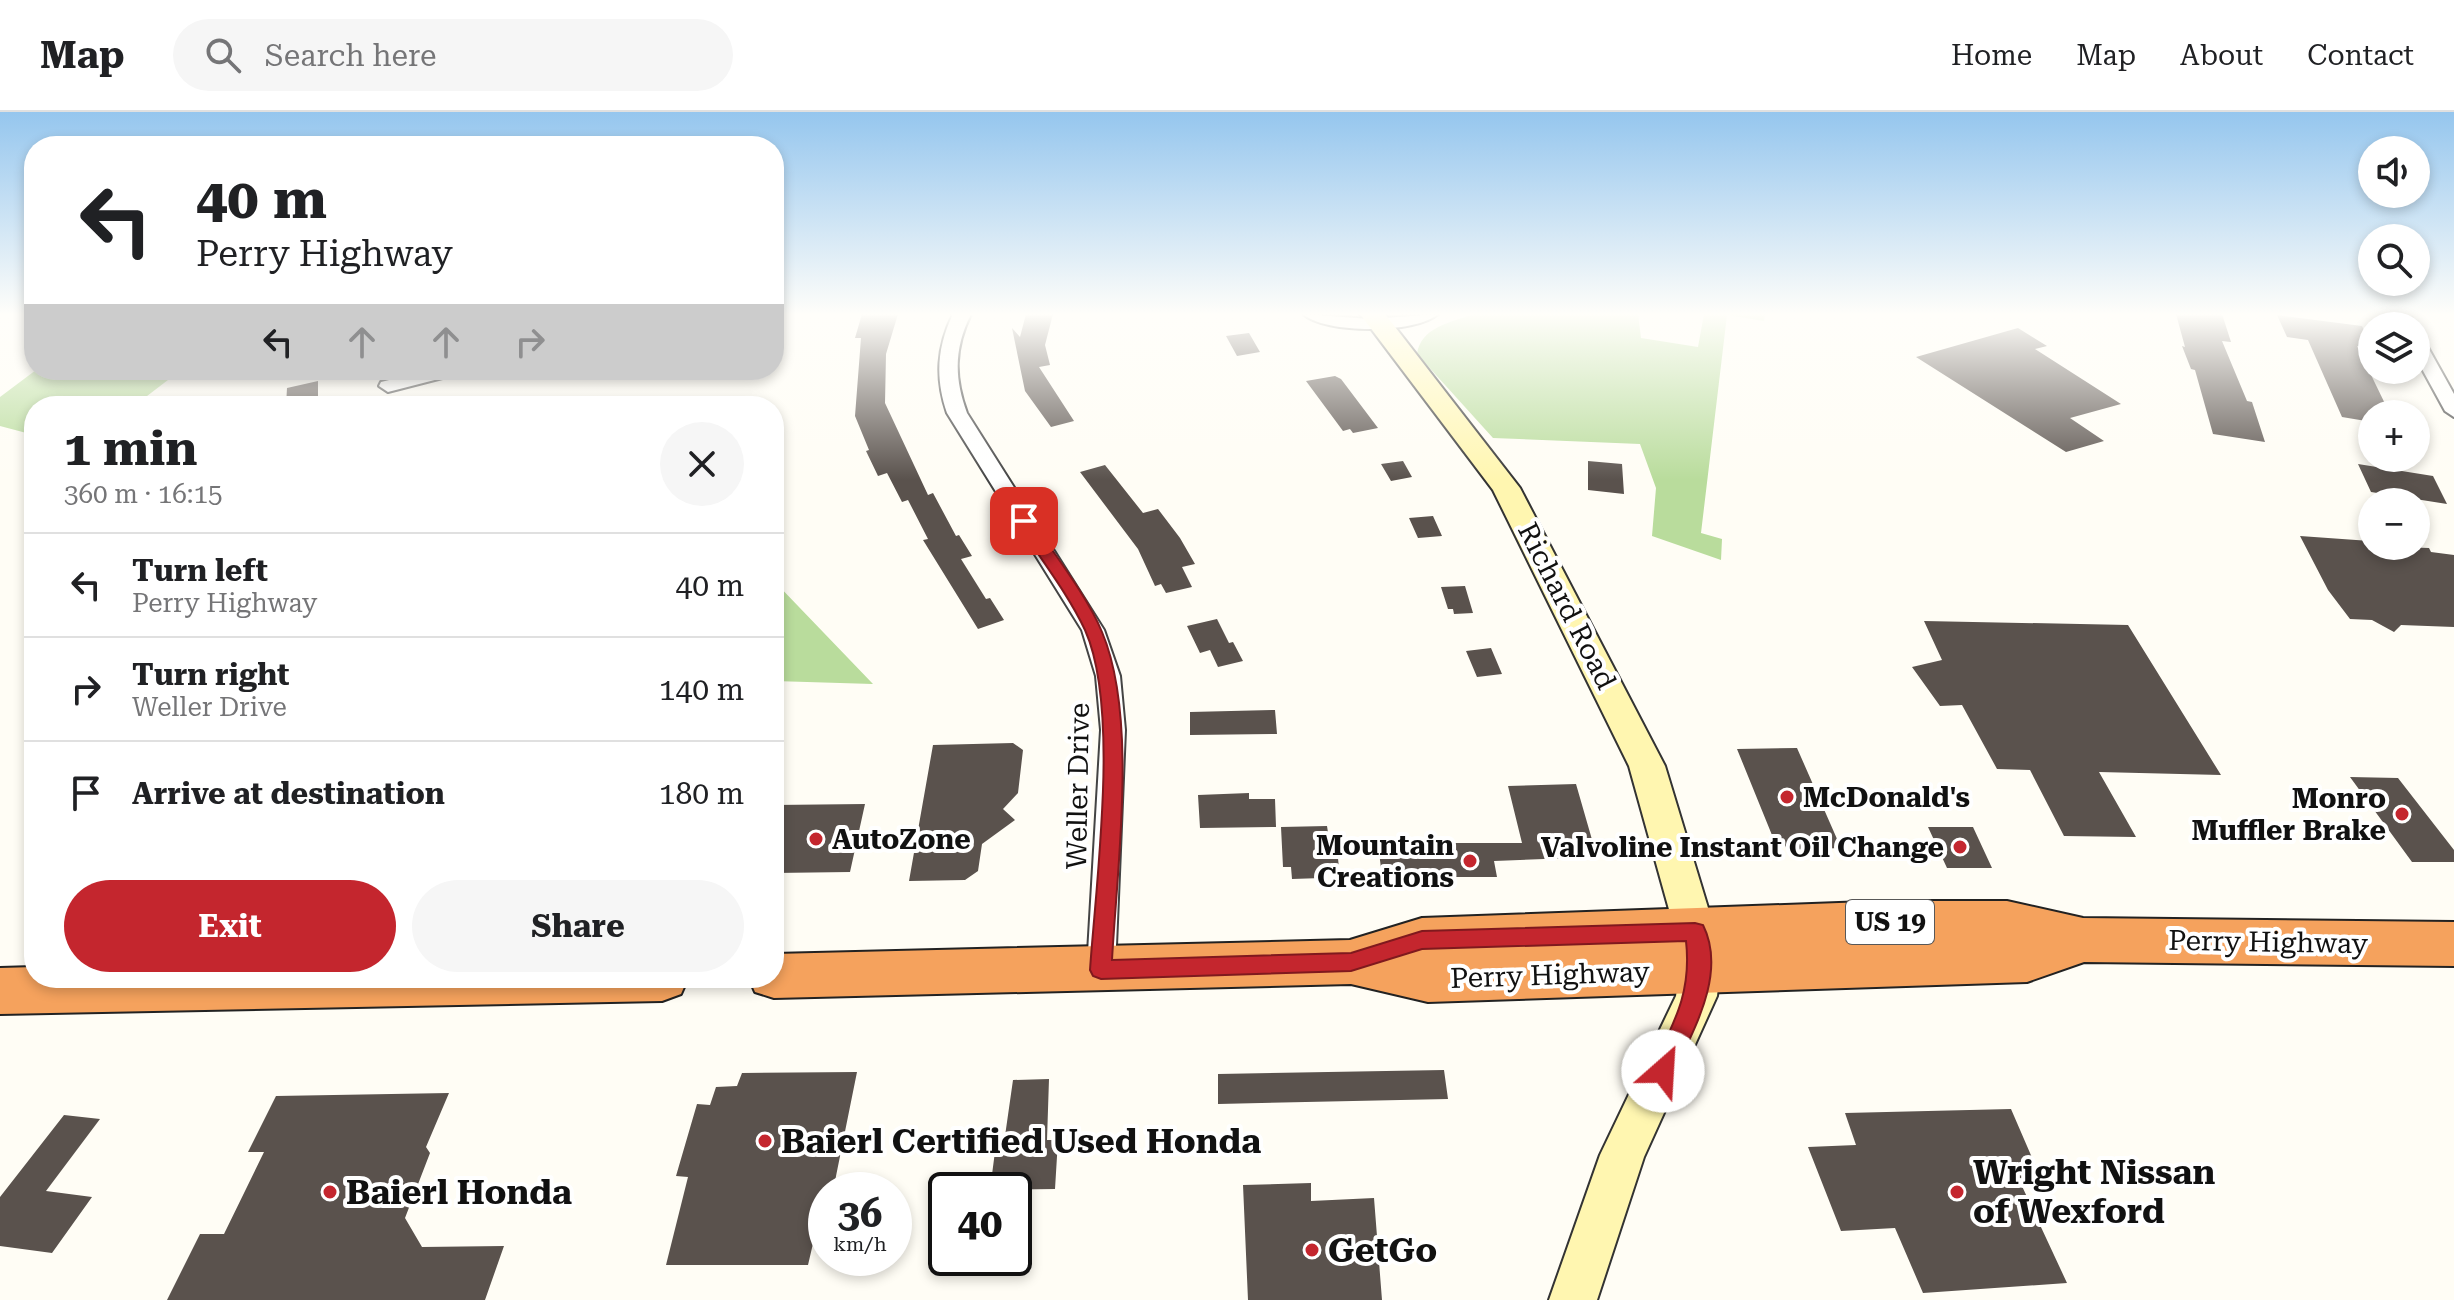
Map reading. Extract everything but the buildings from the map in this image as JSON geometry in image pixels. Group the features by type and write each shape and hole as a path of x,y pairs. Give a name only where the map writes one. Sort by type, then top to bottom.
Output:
{"highway":[{"name":"Perry Highway","path":"784,976 1351,962 1428,979 1698,951 2027,960 2083,940 2454,944"},
{"path":"0,991 153,988"}],"street":[{"name":"Weller Drive","path":"947,369 951,401 964,426 1093,630 1106,668 1113,741 1101,970"},
{"name":"Richard Road","path":"1415,369 1506,488 1537,544 1652,780 1698,951"},
{"path":"2431,369 2454,411"},
{"path":"1573,1300 1622,1155 1690,1015 1698,951"}],"green space":[{"path":"1431,369 1721,369 1701,533 1722,539 1721,560 1652,536 1656,488 1640,444 1493,438"},
{"path":"24,379 168,380 147,396 24,396 24,432 0,426 0,397"},
{"path":"784,591 873,684 784,681"}],"place":[{"name":"McDonald's","path":"1787,797"},
{"name":"Monro Muffler Brake","path":"2402,814"},
{"name":"AutoZone","path":"816,839"},
{"name":"Valvoline Instant Oil Change","path":"1960,847"},
{"name":"Mountain Creations","path":"1470,861"},
{"name":"Baierl Certified Used Honda","path":"765,1141"},
{"name":"Baierl Honda","path":"330,1192"},
{"name":"Wright Nissan of Wexford","path":"1957,1192"},
{"name":"GetGo","path":"1312,1250"}],"route":[{"path":"1024,521 1093,630 1108,676 1113,753 1101,970 1351,962 1422,940 1695,931 1699,984 1690,1015 1663,1071"}]}
